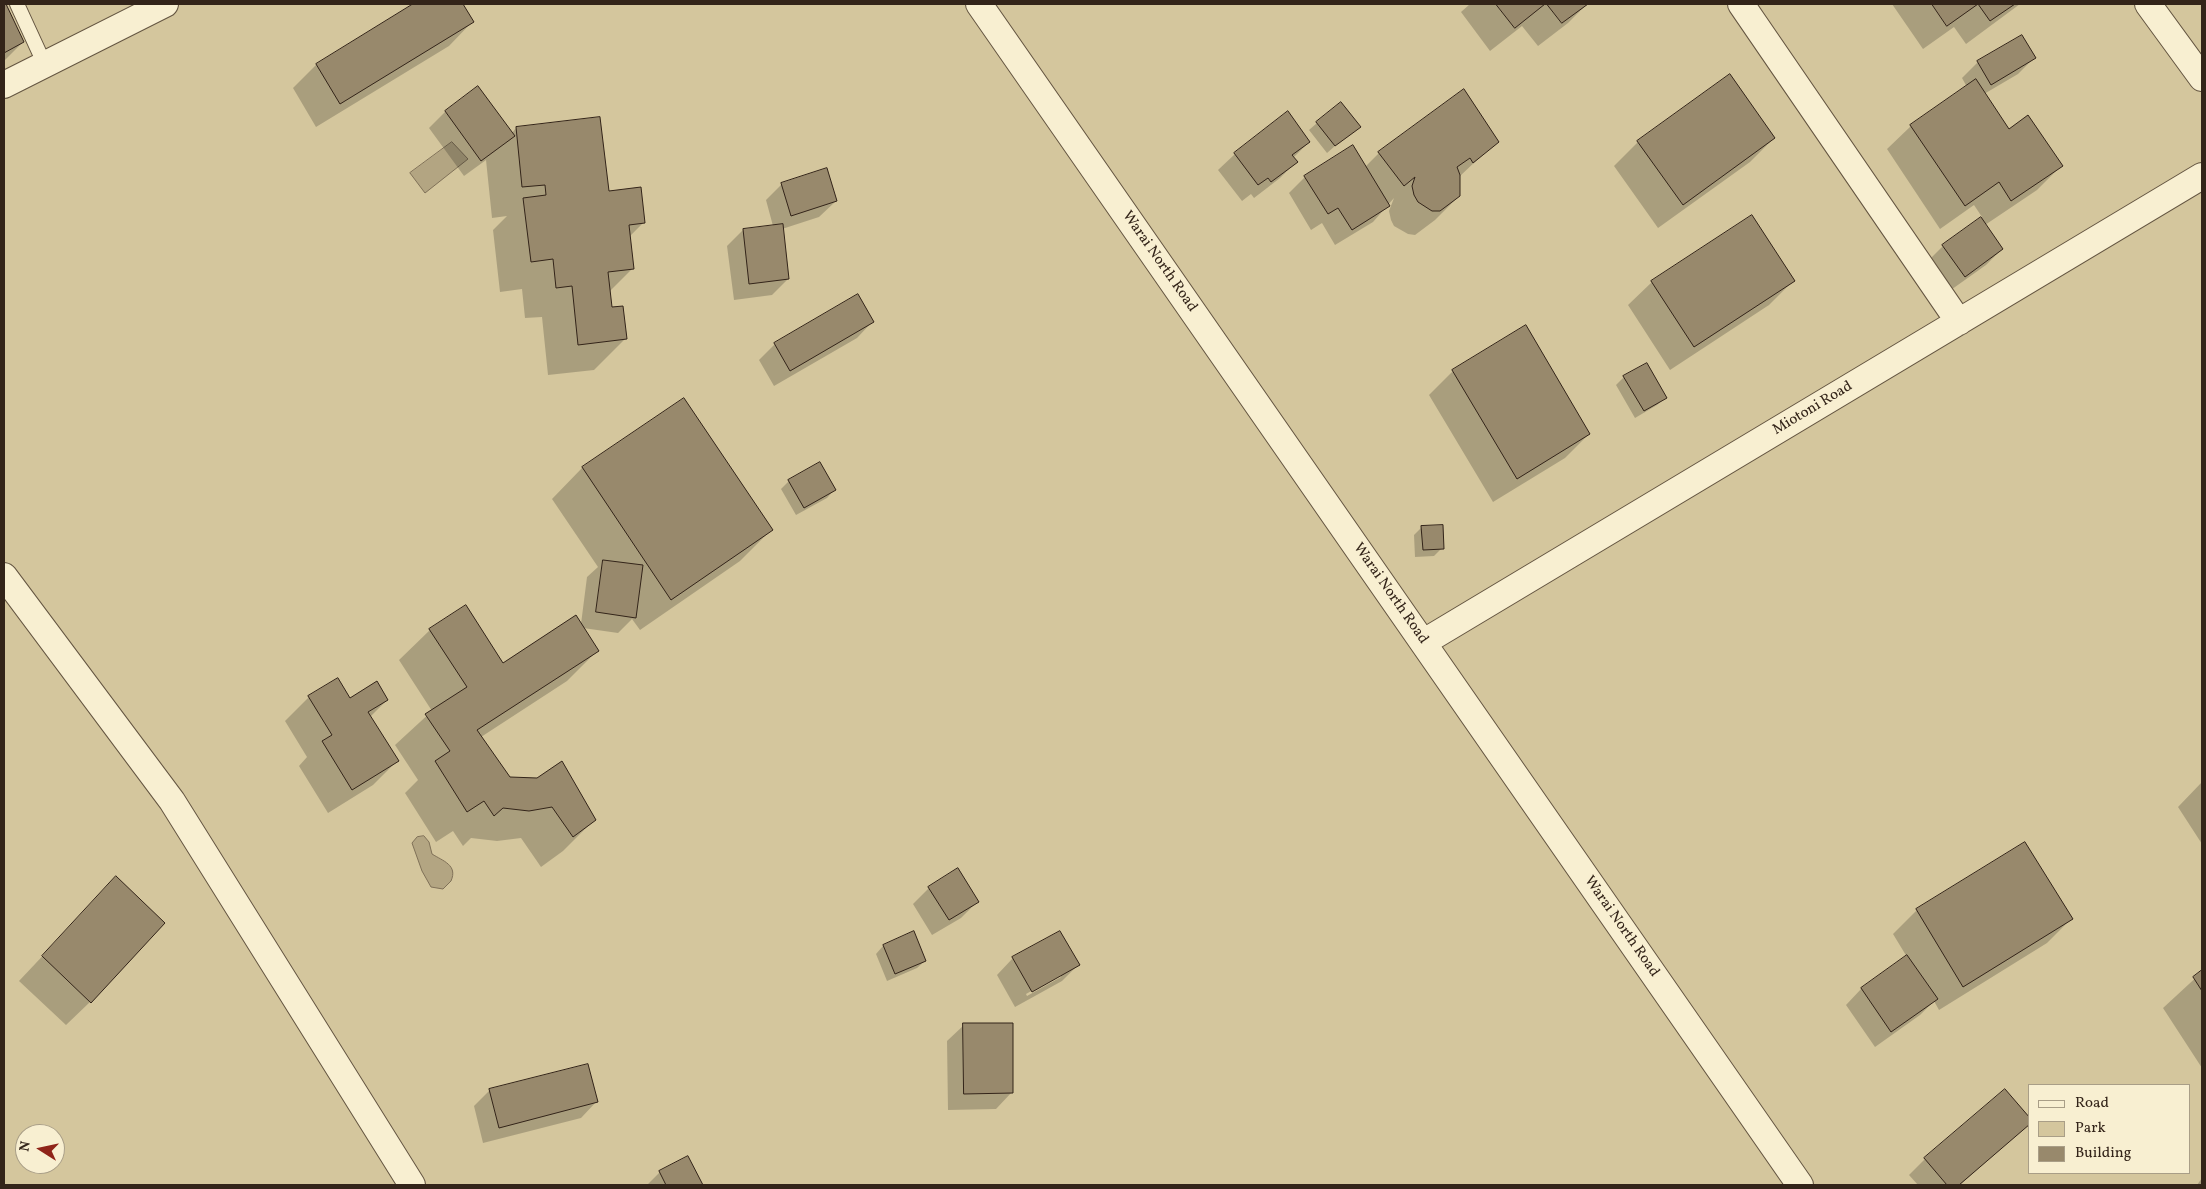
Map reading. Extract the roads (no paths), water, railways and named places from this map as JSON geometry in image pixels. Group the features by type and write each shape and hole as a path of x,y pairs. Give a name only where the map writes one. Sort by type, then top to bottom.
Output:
{"street":[{"path":"4,85 165,4"},
{"name":"Warai North Road","path":"979,4 1800,1185"},
{"path":"1741,4 1958,322"},
{"path":"2148,4 2202,78"},
{"name":"Miotoni Road","path":"1424,642 2202,176"},
{"path":"4,576 172,801 412,1185"}],"lane":[{"path":"17,4 45,64"}]}
